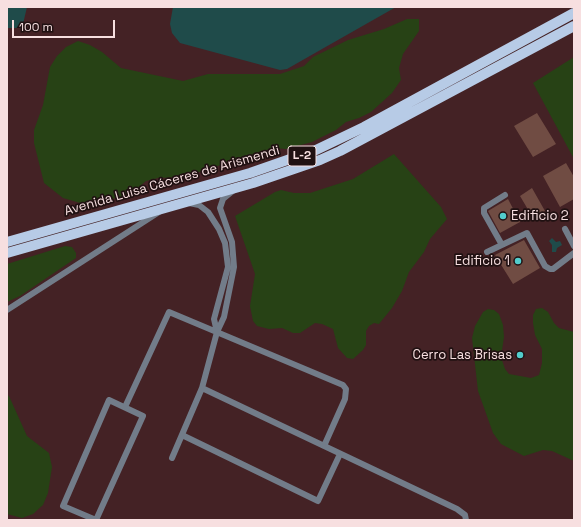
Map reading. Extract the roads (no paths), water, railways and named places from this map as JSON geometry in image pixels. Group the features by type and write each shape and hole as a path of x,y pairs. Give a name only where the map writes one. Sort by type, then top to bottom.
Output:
{"main road":[{"path":"535,34 574,7"},
{"name":"Avenida Luisa Cáceres de Arismendi","path":"7,242 250,173 316,150 357,131 574,13"},
{"name":"Avenida Luisa Cáceres de Arismendi","path":"7,253 237,188 295,170 340,152 574,26"}],"street":[{"path":"217,332 214,319 228,267 232,242 220,208 223,199 237,188"},
{"path":"502,245 484,212 484,208 505,195"},
{"path":"172,458 202,388 217,332 224,317 234,267 219,228 208,212 199,206 186,202"},
{"name":"L-2","path":"7,310 165,208"},
{"path":"565,229 574,246"},
{"path":"487,252 527,233 545,266 553,269 574,253"},
{"path":"218,304 226,307"},
{"path":"125,407 169,312 343,385 346,389 345,399 324,446"},
{"path":"202,388 457,509 465,515 466,520"},
{"path":"109,400 125,407 143,416 96,520 63,506 109,400"},
{"path":"182,435 318,501 340,454"}],"water":[{"path":"7,7 27,7 23,24 19,28 7,28"},
{"path":"173,7 396,7 287,69 280,70 180,43 172,33 170,24"},
{"path":"552,238 556,242 560,241 562,245 557,248 556,252 552,252 552,245 549,241"}],"place":[{"name":"Edificio 2","path":"503,216"},
{"name":"Edificio 1","path":"518,261"},
{"name":"Cerro Las Brisas","path":"520,355"}]}
